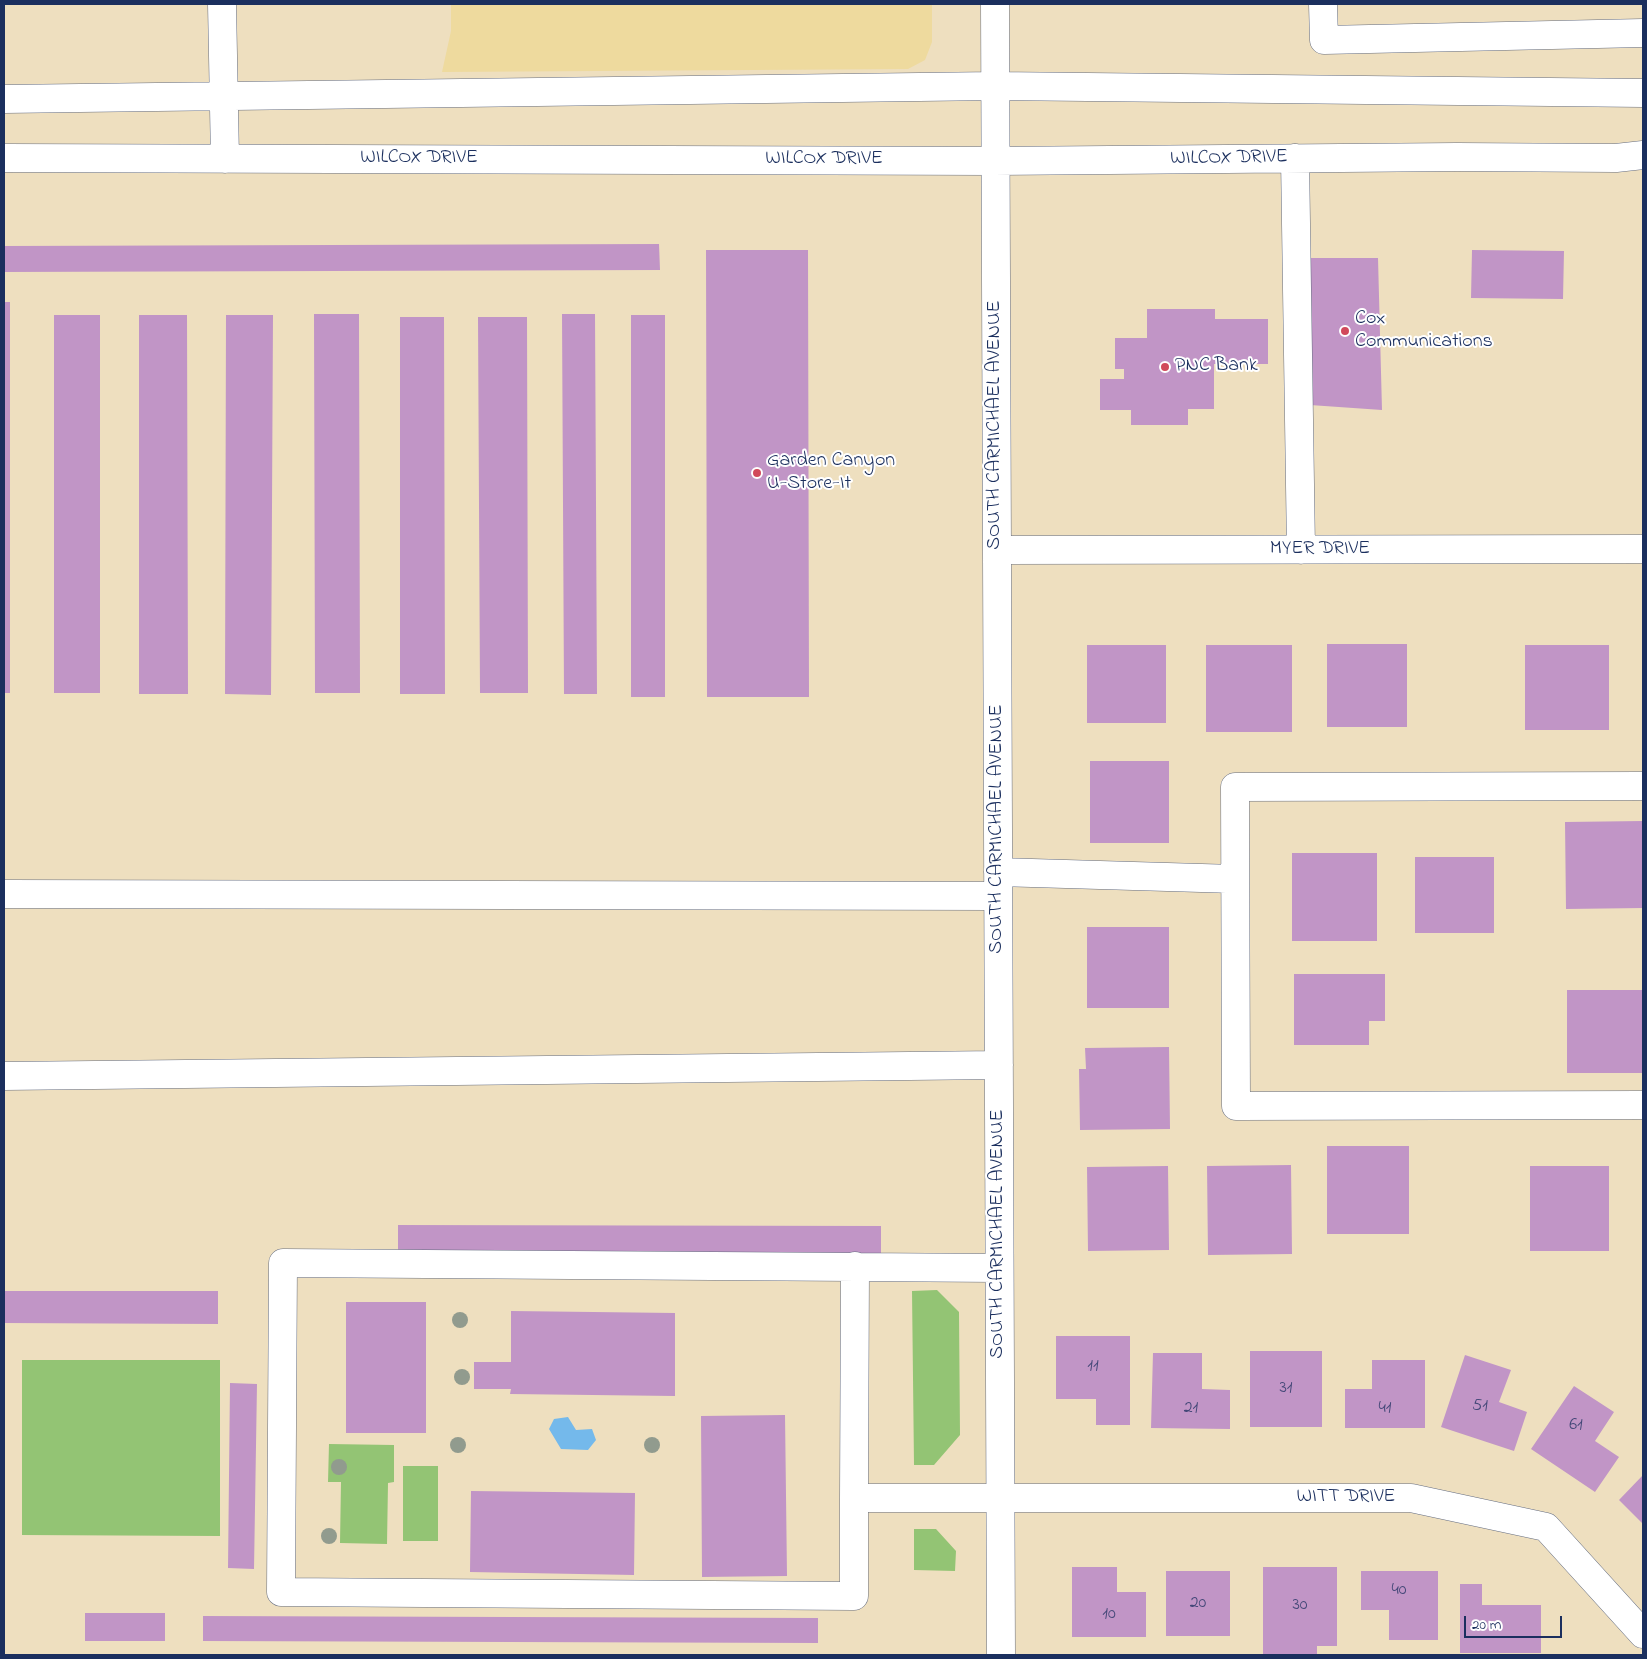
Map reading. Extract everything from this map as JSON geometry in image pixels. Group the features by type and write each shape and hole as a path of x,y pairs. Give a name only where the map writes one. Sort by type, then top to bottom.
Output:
{"street":[{"path":"222,4 225,159"},
{"name":"SOUTH CARMICHAEL AVENUE","path":"995,4 1000,1655"},
{"path":"1323,4 1324,40 1643,33"},
{"path":"4,99 995,86 1643,92"},
{"name":"WILCOX DRIVE","path":"4,158 994,161 1295,158 1616,158 1643,155"},
{"path":"1295,158 1301,550"},
{"name":"MYER DRIVE","path":"997,550 1643,549"},
{"path":"1643,786 1235,787 1236,1106 1643,1105"},
{"path":"4,894 998,884 1235,879"},
{"path":"4,1076 999,1065"},
{"path":"855,1266 854,1596 281,1592 283,1263 855,1266 999,1268"},
{"name":"WITT DRIVE","path":"854,1498 1411,1498 1546,1527 1643,1634"}],"green space":[{"path":"937,1290 959,1312 960,1435 934,1465 914,1465 912,1291"},
{"path":"22,1360 220,1360 220,1536 22,1535"},
{"path":"329,1444 394,1445 394,1482 388,1483 387,1544 340,1543 341,1482 328,1482"},
{"path":"403,1466 438,1466 438,1541 403,1541"},
{"path":"914,1529 936,1529 956,1551 955,1571 914,1570"}],"sand":[{"path":"451,4 932,4 932,42 925,60 908,69 442,72 451,31"}],"water":[{"path":"568,1417 576,1430 592,1429 596,1440 588,1450 561,1449 549,1429 554,1419"}],"building":[{"path":"659,244 660,270 4,272 4,246"},
{"name":"Garden Canyon U-Store-It","path":"706,250 808,250 809,697 707,697"},
{"path":"1472,250 1564,251 1563,299 1471,298"},
{"name":"Cox Communications","path":"1308,258 1378,258 1382,410 1310,405"},
{"path":"4,302 10,302 10,693 4,693"},
{"name":"PNC Bank","path":"1147,309 1215,309 1215,319 1268,319 1268,364 1214,364 1214,409 1188,409 1188,425 1131,425 1131,410 1100,410 1100,379 1124,379 1124,369 1115,369 1115,338 1147,338"},
{"path":"314,314 359,314 360,693 315,693"},
{"path":"562,314 595,314 597,694 564,694"},
{"path":"54,315 100,315 100,693 54,693"},
{"path":"139,315 187,315 188,694 139,694"},
{"path":"226,315 273,315 271,695 225,694"},
{"path":"631,315 665,315 665,697 631,697"},
{"path":"400,317 444,317 445,694 400,694"},
{"path":"478,317 527,317 528,693 480,693"},
{"path":"1327,644 1407,644 1407,727 1327,727"},
{"path":"1087,645 1166,645 1166,723 1087,723"},
{"path":"1206,645 1292,645 1292,732 1206,732"},
{"path":"1525,645 1609,645 1609,730 1525,730"},
{"path":"1090,761 1169,761 1169,843 1090,843"},
{"path":"1643,821 1643,908 1566,909 1565,822"},
{"path":"1292,853 1377,853 1377,941 1292,941"},
{"path":"1415,857 1494,857 1494,933 1415,933"},
{"path":"1087,927 1169,927 1169,1008 1087,1008"},
{"path":"1294,974 1385,974 1385,1021 1369,1021 1369,1045 1294,1045"},
{"path":"1567,990 1643,990 1643,1073 1567,1073"},
{"path":"1169,1047 1170,1129 1080,1130 1079,1069 1086,1069 1085,1048"},
{"path":"1327,1146 1409,1146 1409,1234 1327,1234"},
{"path":"1291,1165 1292,1254 1208,1255 1207,1166"},
{"path":"1168,1166 1169,1250 1088,1251 1087,1167"},
{"path":"1530,1166 1609,1166 1609,1251 1530,1251"},
{"path":"398,1225 881,1226 881,1254 398,1253"},
{"path":"4,1291 218,1291 218,1324 4,1323"},
{"path":"346,1302 426,1302 426,1433 346,1433"},
{"path":"511,1311 675,1313 675,1396 510,1394 511,1389 474,1389 474,1362 511,1362"},
{"path":"1056,1336 1130,1336 1130,1425 1096,1425 1096,1399 1056,1399"},
{"path":"1250,1351 1322,1351 1322,1427 1250,1427"},
{"path":"1153,1353 1202,1353 1202,1389 1230,1390 1230,1429 1151,1428"},
{"path":"1465,1355 1511,1370 1499,1402 1527,1412 1514,1451 1441,1427"},
{"path":"1372,1360 1425,1360 1425,1428 1345,1428 1345,1389 1372,1389"},
{"path":"230,1383 257,1384 254,1569 228,1568"},
{"path":"1574,1386 1614,1412 1595,1441 1619,1457 1595,1492 1531,1449"},
{"path":"785,1415 787,1576 702,1577 701,1416"},
{"path":"1643,1475 1643,1524 1619,1500"},
{"path":"471,1491 635,1493 634,1575 470,1572"},
{"path":"1072,1567 1117,1567 1117,1592 1146,1592 1146,1637 1072,1637"},
{"path":"1263,1567 1337,1567 1337,1646 1317,1646 1317,1655 1263,1655"},
{"path":"1166,1571 1230,1571 1230,1636 1166,1636"},
{"path":"1361,1571 1438,1571 1438,1640 1389,1640 1389,1610 1361,1610"},
{"path":"1460,1584 1482,1584 1482,1605 1541,1605 1541,1653 1460,1653"},
{"path":"85,1613 165,1613 165,1641 85,1641"},
{"path":"203,1616 818,1618 818,1643 203,1641"}],"place":[{"name":"Cox Communications","path":"1345,331"},
{"name":"PNC Bank","path":"1165,367"},
{"name":"Garden Canyon U-Store-It","path":"757,473"}]}
